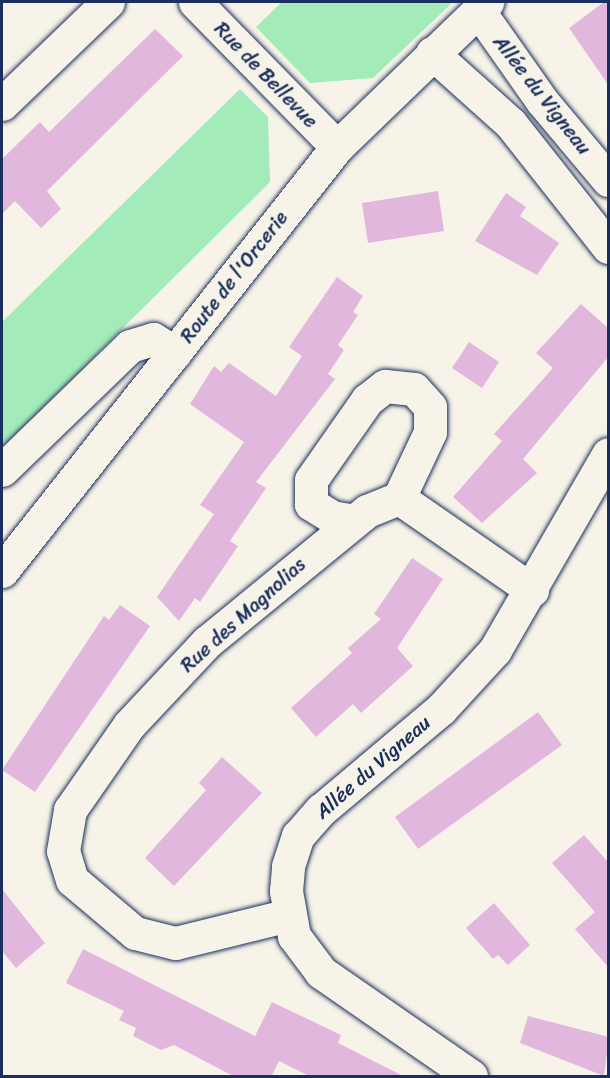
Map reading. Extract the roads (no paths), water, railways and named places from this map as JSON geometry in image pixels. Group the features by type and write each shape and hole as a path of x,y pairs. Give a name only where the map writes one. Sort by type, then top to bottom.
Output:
{"street":[{"path":"2,104 108,2"},
{"name":"Rue de Bellevue","path":"195,2 337,147"},
{"name":"Route de l'Orcerie","path":"2,571 337,147 482,6"},
{"name":"Allée du Vigneau","path":"482,6 513,59 609,180"},
{"path":"432,53 511,124 609,247"},
{"path":"475,92 513,59"},
{"path":"2,470 130,346 153,339 175,353"},
{"path":"350,520 332,517 311,504 310,480 367,400 385,386 414,389 430,407 430,432 399,498 532,590"},
{"name":"Allée du Vigneau","path":"471,1077 321,972 294,936 289,915 288,866 298,836 321,810 473,678 532,590 609,454"},
{"name":"Rue des Magnolias","path":"289,915 175,943 135,933 72,880 63,851 70,810 129,725 207,642 350,520 399,498"}]}
